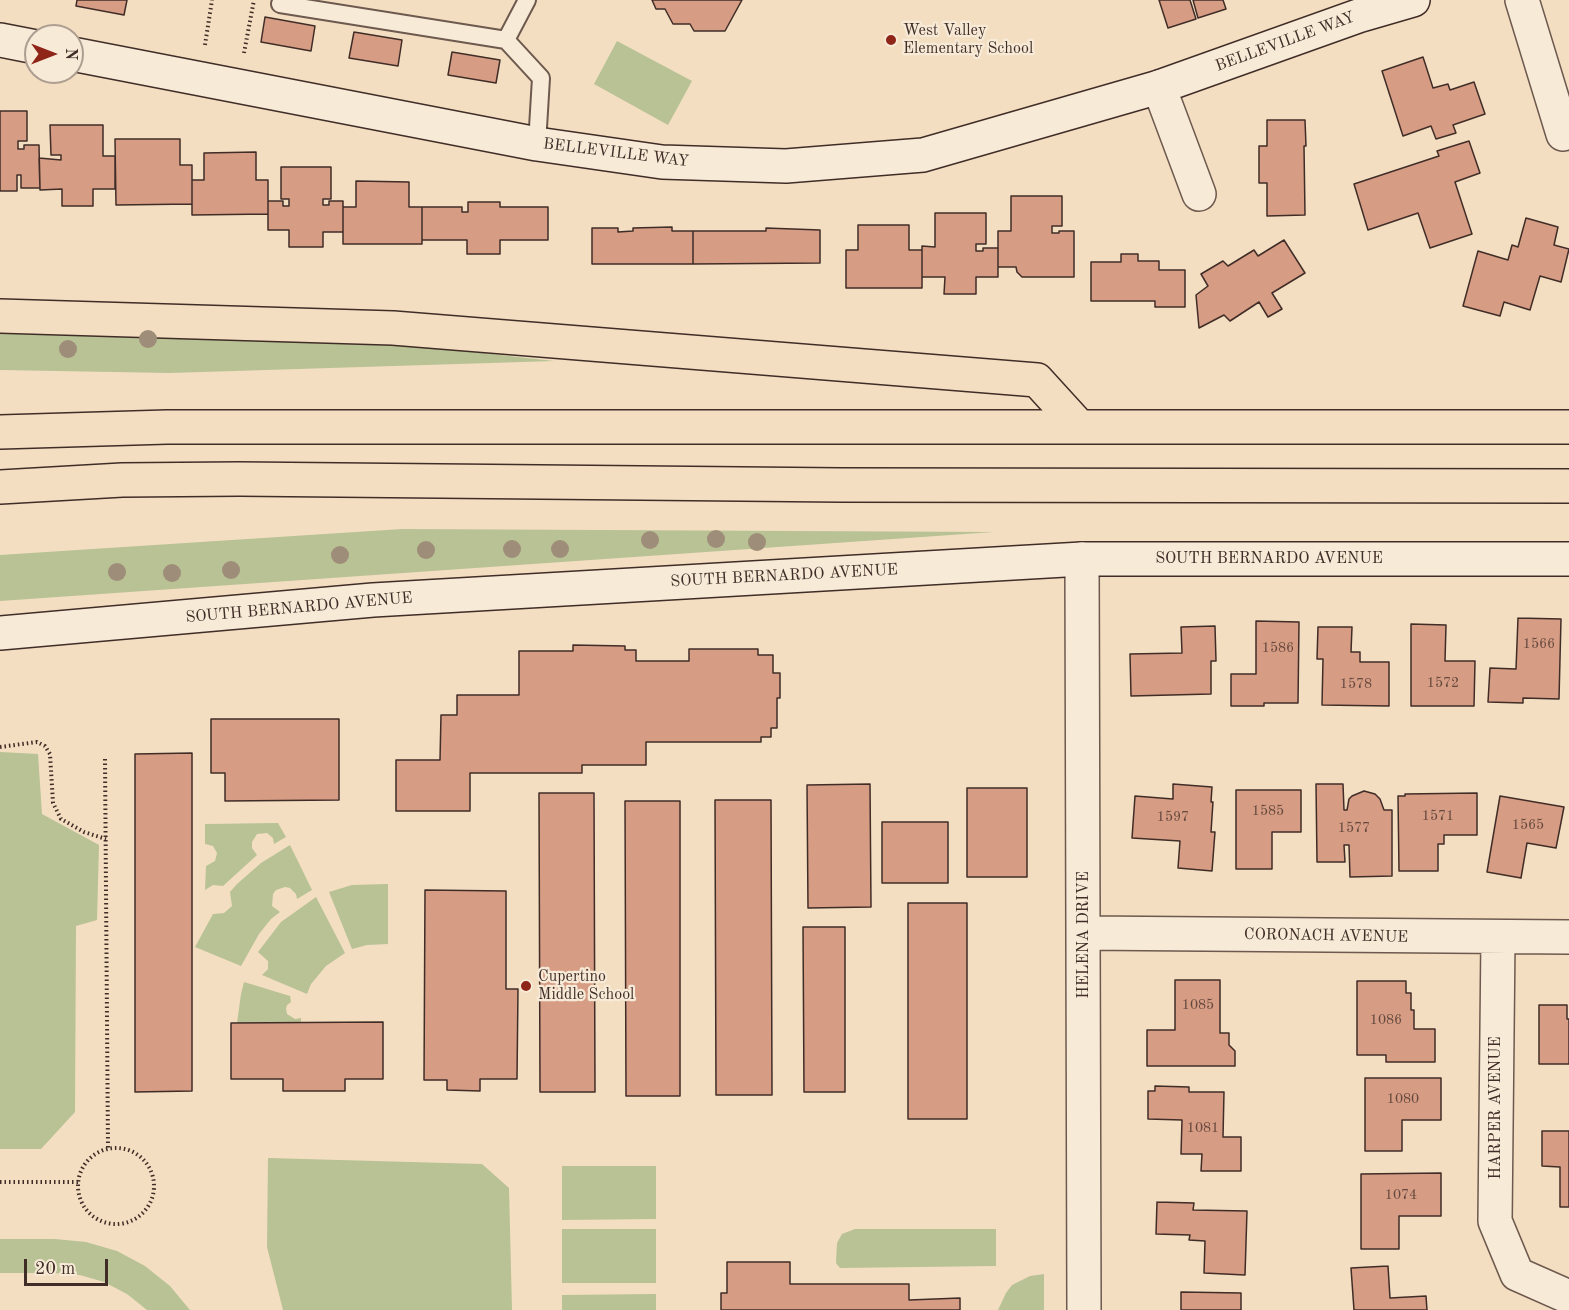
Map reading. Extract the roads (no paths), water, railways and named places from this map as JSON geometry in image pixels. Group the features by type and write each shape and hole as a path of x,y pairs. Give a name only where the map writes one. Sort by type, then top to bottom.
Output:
{"highway":[{"path":"0,316 393,328 1037,380 1078,426"},
{"path":"0,432 166,427 1569,427"},
{"path":"0,487 122,480 239,479 841,485 1569,486"}],"street":[{"name":"BELLEVILLE WAY","path":"84,56 537,144 662,162 786,166 924,154 1159,87 1358,16 1413,0"},
{"path":"1522,0 1563,134"},
{"path":"0,40 24,45"},
{"path":"1159,87 1199,194"},
{"name":"SOUTH BERNARDO AVENUE","path":"0,633 373,600 1082,559 1569,559"},
{"name":"HELENA DRIVE","path":"1082,559 1084,1310"},
{"name":"CORONACH AVENUE","path":"1084,933 1569,937"},
{"name":"HARPER AVENUE","path":"1498,938 1495,1221 1516,1274 1569,1297"}],"lane":[{"path":"506,40 527,0"},
{"path":"280,4 506,40 541,78 537,144"}],"place":[{"name":"West Valley Elementary School","path":"891,40"},
{"name":"Cupertino Middle School","path":"526,986"}]}
